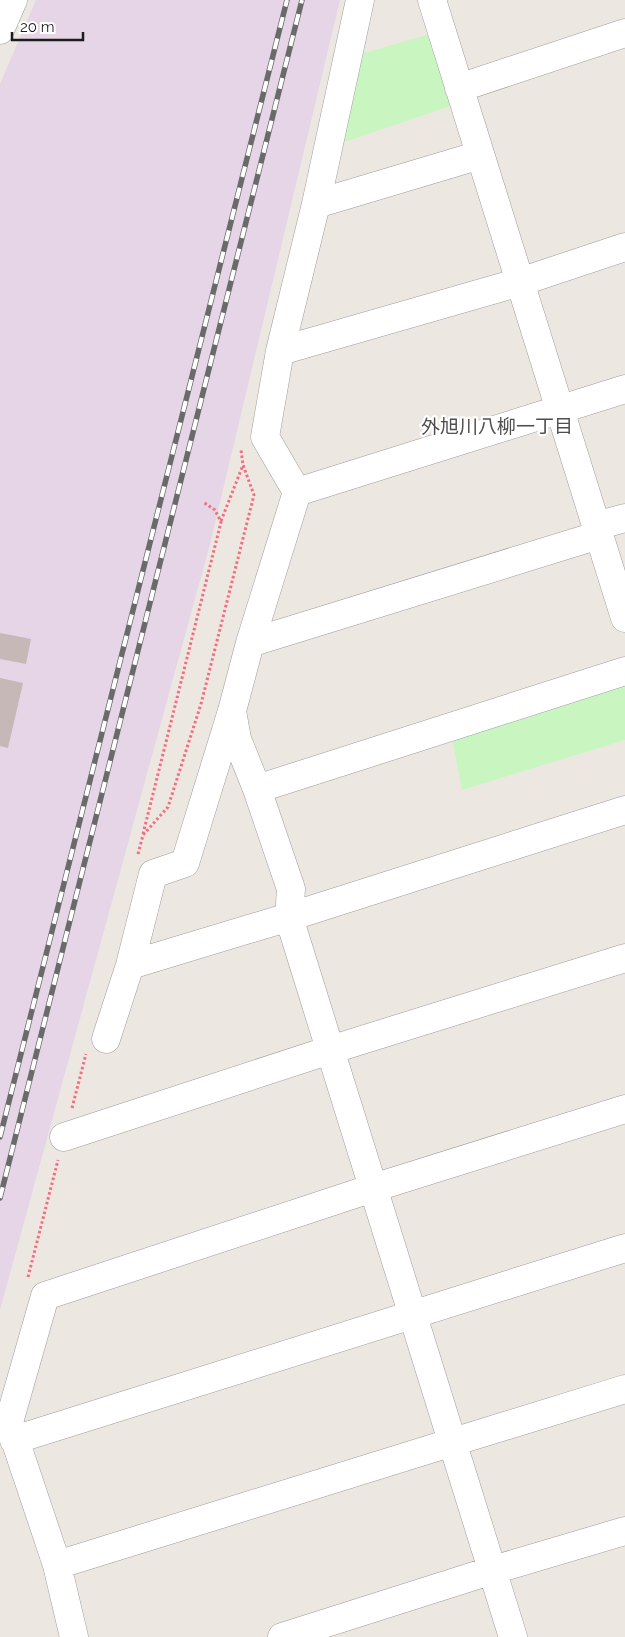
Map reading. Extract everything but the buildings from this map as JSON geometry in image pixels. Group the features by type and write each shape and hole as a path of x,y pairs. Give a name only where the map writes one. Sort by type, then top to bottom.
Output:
{"street":[{"path":"0,29 13,0"},
{"path":"96,1046 130,965 153,874 185,863 232,712 250,643 296,492 265,437 280,351 316,204 360,0"},
{"path":"432,0 624,612"},
{"path":"460,88 625,33"},
{"path":"316,204 480,155"},
{"path":"280,351 520,282 625,247"},
{"path":"296,492 625,389"},
{"path":"250,643 598,531 625,518"},
{"path":"257,789 625,671"},
{"path":"232,712 237,739 257,789 291,889 289,917 513,1637"},
{"path":"130,965 289,917 625,810"},
{"path":"64,1137 330,1050 625,958"},
{"path":"74,1637 57,1566 9,1422 45,1296 373,1188 625,1109"},
{"path":"14,1440 625,1248"},
{"path":"57,1566 625,1389"},
{"path":"282,1637 492,1570 625,1531"}],"path":[{"path":"143,834 168,807 201,704 254,495 243,465 240,445"},
{"path":"136,863 221,522 243,465"},
{"path":"203,502 215,510 221,522"},
{"path":"27,1280 64,1137 96,1046"}],"shaded area":[{"path":"36,0 340,0 210,544 0,1310 0,84"}],"green space":[{"path":"430,34 451,106 338,144 364,53"},
{"path":"625,682 625,740 462,790 452,738"}],"railway":[{"path":"0,1137 287,0"},
{"path":"0,1198 302,0"}],"district":[{"name":"外旭川八柳一丁目","path":"497,426"}]}
